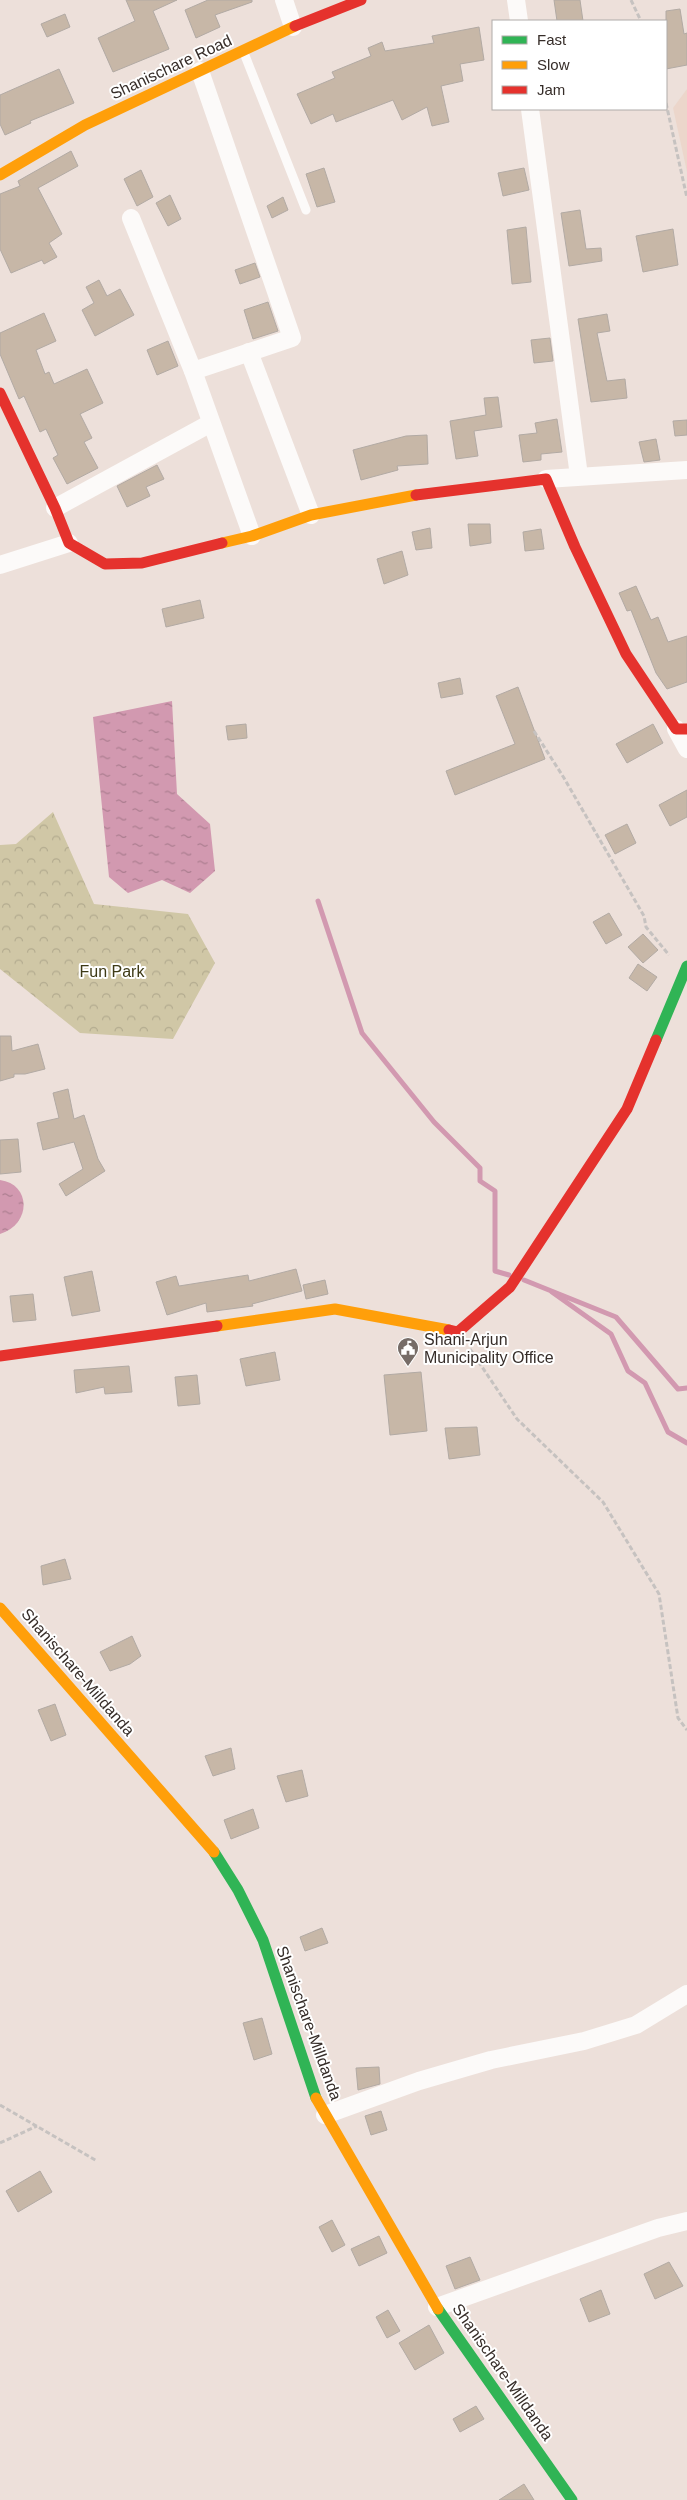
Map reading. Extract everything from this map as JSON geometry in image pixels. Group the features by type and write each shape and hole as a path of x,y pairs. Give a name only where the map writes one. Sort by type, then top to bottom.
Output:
{"street":[{"path":"284,0 293,27"},
{"name":"Shanischare Road","path":"0,174 85,125 244,52 293,27 361,0"},
{"path":"516,0 519,20"},
{"path":"193,371 292,338 200,71"},
{"path":"530,110 578,476"},
{"path":"131,218 193,371 252,536"},
{"path":"249,352 312,516"},
{"path":"0,393 55,508 69,543 105,564 142,564 252,536 312,516 424,494 578,476 687,470"},
{"path":"55,508 211,423"},
{"path":"546,479 575,547 626,654 681,729 687,749"},
{"path":"0,565 69,543"},
{"path":"0,1356 335,1309 458,1332 510,1287 627,1108 686,969"},
{"name":"Shanischare-Milldanda","path":"0,1608 213,1850 238,1890 263,1940 285,2010 319,2105 437,2306 572,2500"},
{"path":"326,2115 419,2081 491,2060 584,2042 636,2025 687,1994"},
{"path":"437,2306 658,2228 687,2221"}],"lane":[{"path":"244,52 306,210"}],"path":[{"path":"631,0 640,20"},
{"path":"667,108 687,198"},
{"path":"534,731 564,778 644,916 646,927 686,969"},
{"path":"458,1332 517,1420 602,1502 659,1594 678,1718 687,1730"},
{"path":"0,2105 97,2161"},
{"path":"0,2143 37,2126"}],"shaded area":[{"path":"687,89 687,172 673,108"}],"green space":[{"name":"Fun Park","path":"53,812 94,904 188,914 215,963 173,1039 80,1033 0,969 0,845 16,844"}],"water":[{"path":"172,701 177,794 210,824 215,871 190,893 162,880 128,893 109,877 93,717"},
{"path":"0,1180 10,1183 18,1189 24,1205 18,1222 0,1234"}],"building":[{"path":"126,0 177,0 153,11 169,49 113,72 98,38 135,21"},
{"path":"208,0 252,0 252,2 215,15 220,27 196,38 185,10"},
{"path":"554,0 580,0 583,20 557,20"},
{"path":"680,9 684,34 687,33 687,65 667,69 666,11"},
{"path":"65,14 70,27 47,37 41,24"},
{"path":"479,27 484,60 460,64 463,81 441,86 449,122 432,126 427,107 402,120 393,100 336,122 333,114 311,124 297,94 335,78 332,72 371,56 368,48 382,42 385,51 434,43 432,36"},
{"path":"59,69 74,103 30,121 31,123 5,135 0,124 0,95"},
{"path":"71,151 78,166 38,188 62,234 49,243 57,257 44,264 42,260 11,273 0,249 0,194 20,186 18,181"},
{"path":"324,168 335,202 317,207 306,174"},
{"path":"524,168 529,190 503,196 498,173"},
{"path":"141,170 153,197 137,206 124,179"},
{"path":"170,195 181,219 168,226 156,203"},
{"path":"283,197 288,210 272,218 267,206"},
{"path":"580,210 586,249 601,248 602,261 569,266 561,213"},
{"path":"526,227 531,282 512,284 507,230"},
{"path":"673,229 678,265 643,272 636,236"},
{"path":"255,263 260,277 240,284 235,270"},
{"path":"99,280 107,296 120,289 134,315 95,336 82,310 94,303 86,287"},
{"path":"268,302 278,331 253,339 244,310"},
{"path":"44,313 56,341 36,350 45,374 49,372 54,384 87,369 103,403 80,414 92,438 84,442 98,468 67,484 53,458 58,455 46,429 40,432 24,396 19,399 0,354 0,333"},
{"path":"607,314 610,331 597,333 607,381 625,379 627,398 591,402 578,319"},
{"path":"550,338 553,361 534,363 531,340"},
{"path":"168,341 178,366 157,375 147,350"},
{"path":"498,397 502,427 474,431 478,456 456,459 450,421 486,415 484,398"},
{"path":"557,419 562,452 541,454 541,460 523,462 519,435 537,433 535,423"},
{"path":"687,420 687,435 675,436 673,421"},
{"path":"427,435 428,464 397,466 398,470 361,480 353,450 406,436"},
{"path":"656,439 660,460 644,462 639,442"},
{"path":"157,465 164,479 146,487 150,496 127,507 117,486"},
{"path":"468,524 490,524 491,543 470,546"},
{"path":"430,528 432,548 416,550 412,532"},
{"path":"541,529 544,549 525,551 523,532"},
{"path":"402,551 408,575 384,584 377,559"},
{"path":"636,586 651,620 658,617 668,642 687,636 687,682 667,689 656,673 631,610 627,611 619,593"},
{"path":"200,600 204,618 166,627 162,609"},
{"path":"460,678 463,694 441,698 438,683"},
{"path":"518,687 545,759 455,795 446,771 515,744 496,696"},
{"path":"246,724 247,738 228,740 226,726"},
{"path":"653,724 663,743 627,763 616,744"},
{"path":"687,790 687,817 670,826 659,805"},
{"path":"627,824 636,843 615,854 605,835"},
{"path":"609,913 622,935 606,944 593,922"},
{"path":"643,934 658,950 643,963 628,947"},
{"path":"638,964 657,977 647,991 629,978"},
{"path":"0,1036 11,1036 12,1051 38,1044 45,1069 25,1074 14,1074 14,1077 0,1081"},
{"path":"68,1089 74,1119 84,1115 98,1159 105,1171 66,1196 59,1184 83,1169 74,1142 43,1150 37,1123 59,1118 53,1093"},
{"path":"18,1139 21,1172 0,1174 0,1140"},
{"path":"296,1269 302,1291 252,1304 253,1306 207,1312 206,1303 167,1315 156,1282 176,1276 179,1286 248,1275 249,1281"},
{"path":"92,1271 100,1311 72,1316 64,1277"},
{"path":"325,1280 328,1294 306,1299 303,1285"},
{"path":"33,1294 36,1320 13,1322 10,1296"},
{"path":"275,1352 280,1380 246,1386 240,1359"},
{"path":"129,1366 132,1392 105,1394 104,1387 76,1393 74,1370"},
{"path":"421,1372 427,1431 390,1435 384,1375"},
{"path":"197,1375 200,1404 178,1406 175,1377"},
{"path":"477,1427 480,1455 449,1459 445,1428"},
{"path":"65,1559 71,1579 43,1585 41,1566"},
{"path":"132,1636 141,1656 130,1664 110,1671 100,1652"},
{"path":"55,1704 66,1735 51,1741 38,1710"},
{"path":"231,1748 235,1769 213,1776 205,1756"},
{"path":"302,1770 308,1796 286,1802 277,1776"},
{"path":"253,1809 259,1828 231,1839 224,1820"},
{"path":"322,1928 328,1943 305,1951 300,1937"},
{"path":"262,2018 272,2054 254,2060 243,2023"},
{"path":"379,2067 380,2084 358,2090 356,2068"},
{"path":"381,2111 387,2130 371,2135 365,2116"},
{"path":"40,2171 52,2192 18,2212 6,2191"},
{"path":"332,2220 345,2245 332,2252 319,2227"},
{"path":"379,2236 387,2253 359,2266 351,2249"},
{"path":"470,2257 480,2280 455,2289 446,2266"},
{"path":"669,2262 683,2286 655,2299 644,2274"},
{"path":"601,2290 610,2314 589,2322 580,2299"},
{"path":"388,2310 400,2331 387,2338 376,2317"},
{"path":"429,2325 444,2353 415,2370 399,2343"},
{"path":"476,2406 484,2419 460,2432 453,2419"},
{"path":"524,2484 534,2500 499,2500"}],"waterway":[{"path":"318,901 362,1033 434,1122 480,1168 480,1181 495,1191 495,1271 509,1275"},
{"path":"524,1280 616,1317 678,1389 687,1388"},
{"path":"552,1292 611,1334 628,1371 645,1383 668,1432 687,1443"}],"traffic: fast":[{"path":"656,1040 687,966"},
{"path":"214,1852 238,1890 263,1940 316,2098"},
{"path":"438,2309 572,2500"}],"traffic: slow":[{"path":"0,175 85,125 295,26"},
{"path":"222,543 252,536 311,515 416,495"},
{"path":"217,1326 335,1309 449,1330"},
{"path":"0,1608 214,1852"},
{"path":"316,2098 438,2309"}],"traffic: jam":[{"path":"295,26 361,0"},
{"path":"0,393 55,508 69,543 105,564 142,563 222,543"},
{"path":"416,495 546,479 575,547 626,654 676,729 687,729"},
{"path":"449,1330 458,1332 510,1287 627,1109 656,1040"},
{"path":"0,1356 217,1326"}],"place":[{"name":"Shani-Arjun Municipality Office","path":"408,1367"}]}
